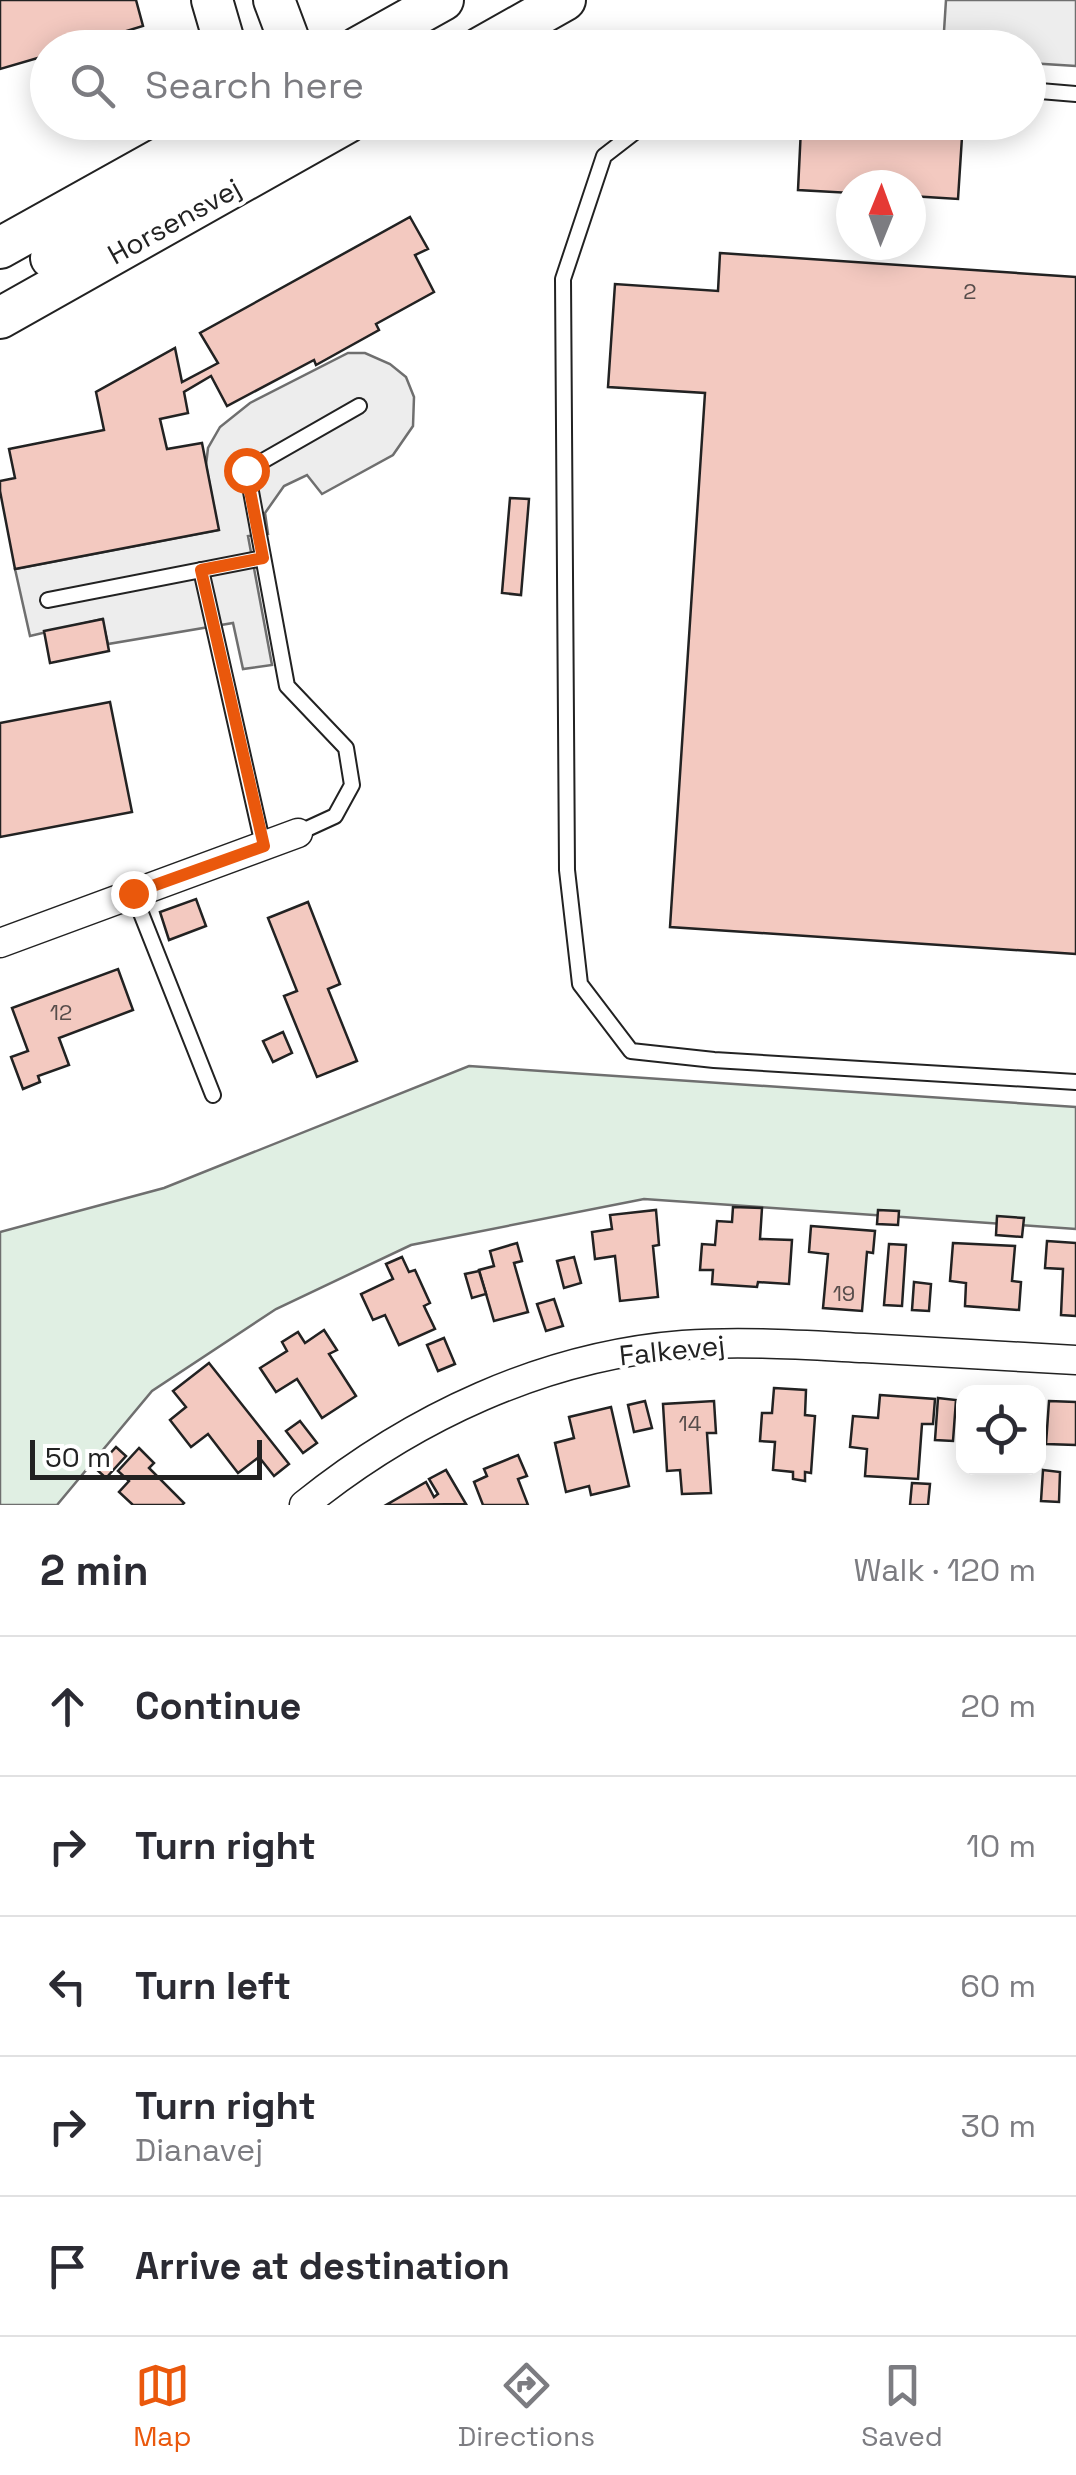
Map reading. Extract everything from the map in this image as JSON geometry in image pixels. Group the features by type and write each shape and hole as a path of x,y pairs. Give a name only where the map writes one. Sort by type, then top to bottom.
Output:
{"main road":[{"path":"212,0 221,30"},
{"path":"274,0 285,30"},
{"path":"389,30 443,0"},
{"path":"512,30 565,0"},
{"path":"0,248 194,140"},
{"path":"0,288 264,140"},
{"name":"Horsensvej","path":"0,318 265,140"}],"street":[{"path":"0,942 298,832"},
{"name":"Falkevej","path":"304,1505 360,1462 419,1426 481,1396 529,1378 612,1356 679,1346 748,1342 1076,1360"}],"lane":[{"path":"1046,92 1076,94"},
{"path":"625,140 604,156 563,278 566,870 580,984 631,1050 714,1060 1076,1082"},
{"path":"298,832 335,816 352,785 346,748 287,686 246,470 359,406"},
{"path":"48,600 263,558"},
{"path":"201,570 264,846"},
{"path":"133,893 212,1094"}],"green space":[{"path":"469,1066 1076,1107 1076,1229 644,1199 411,1245 276,1309 152,1391 57,1505 0,1505 0,1232 164,1188"}],"shaded area":[{"path":"946,0 1076,0 1076,66 1046,64 1046,30 944,30"},
{"path":"348,353 365,353 390,364 406,377 414,397 413,426 393,455 322,494 307,475 284,486 265,513 268,534 248,536 272,665 243,669 233,623 108,644 102,619 30,636 15,569 218,530 206,465 208,448 220,427 250,403"}],"building":[{"path":"0,0 136,0 143,26 130,30 30,30 30,60 0,69"},
{"path":"800,140 962,140 958,199 926,197 926,170 836,170 836,192 798,190"},
{"path":"410,217 428,249 415,255 434,292 376,324 379,330 316,365 314,360 227,406 211,376 184,392 188,413 160,419 167,449 202,443 219,530 15,569 0,491 0,481 15,478 9,449 104,430 96,392 175,348 182,382 218,363 200,333"},
{"path":"720,253 1076,277 1076,954 670,927 705,393 608,387 615,284 718,291"},
{"path":"510,498 529,499 521,595 502,593"},
{"path":"103,619 109,651 50,663 44,631"},
{"path":"110,702 132,812 0,837 0,723"},
{"path":"196,899 206,926 169,940 160,912"},
{"path":"308,902 340,984 328,989 357,1061 317,1077 284,996 297,991 268,918"},
{"path":"118,969 133,1010 59,1038 69,1065 38,1076 40,1082 23,1089 11,1057 28,1051 12,1008"},
{"path":"283,1032 292,1053 273,1062 263,1041"},
{"path":"733,1207 762,1208 760,1239 792,1240 789,1284 712,1284 713,1270 700,1270 702,1244 715,1245 717,1221 732,1222"},
{"path":"656,1210 659,1245 653,1246 658,1297 620,1301 615,1256 595,1259 592,1232 612,1229 610,1215"},
{"path":"878,1210 899,1211 898,1225 877,1224"},
{"path":"997,1216 1024,1218 1022,1237 996,1235"},
{"path":"811,1226 875,1231 873,1253 867,1252 862,1311 823,1308 828,1254 809,1252"},
{"path":"1047,1241 1076,1243 1076,1316 1061,1315 1063,1269 1045,1268"},
{"path":"517,1243 522,1261 514,1263 528,1312 494,1321 479,1270 494,1266 490,1251"},
{"path":"953,1243 1015,1246 1012,1281 1021,1282 1019,1310 965,1306 966,1283 950,1281"},
{"path":"889,1244 906,1245 902,1306 884,1305"},
{"path":"402,1257 409,1272 415,1270 430,1303 424,1306 435,1329 399,1345 385,1315 373,1320 361,1294 393,1279 386,1264"},
{"path":"574,1257 581,1283 564,1288 557,1261"},
{"path":"479,1271 486,1294 472,1298 465,1274"},
{"path":"914,1282 931,1284 929,1311 912,1310"},
{"path":"554,1299 563,1326 546,1331 537,1304"},
{"path":"324,1330 337,1350 329,1354 356,1396 322,1418 297,1379 276,1392 260,1368 287,1351 282,1342 298,1332 305,1343"},
{"path":"444,1338 455,1364 438,1371 427,1345"},
{"path":"209,1363 289,1464 274,1476 259,1457 238,1473 208,1434 191,1447 170,1420 186,1407 173,1391"},
{"path":"774,1388 806,1390 805,1415 815,1416 811,1473 805,1472 805,1481 793,1479 793,1472 773,1470 775,1442 760,1441 762,1413 772,1413"},
{"path":"880,1395 935,1399 933,1424 922,1424 918,1479 865,1476 867,1449 850,1447 853,1416 878,1418"},
{"path":"938,1398 956,1400 953,1441 935,1440"},
{"path":"645,1401 652,1428 634,1432 628,1405"},
{"path":"714,1401 716,1433 707,1433 711,1493 682,1494 680,1470 667,1471 663,1404"},
{"path":"1049,1401 1076,1402 1076,1445 1046,1444"},
{"path":"611,1407 629,1486 591,1495 589,1486 566,1492 555,1443 574,1438 569,1417"},
{"path":"300,1421 317,1443 303,1453 286,1431"},
{"path":"116,1447 126,1456 106,1478 96,1469"},
{"path":"139,1448 154,1463 149,1468 182,1505 133,1505 119,1492 129,1481 118,1471"},
{"path":"518,1455 527,1476 518,1479 528,1505 483,1505 474,1482 487,1476 484,1469"},
{"path":"446,1470 466,1504 386,1505 426,1482 434,1497 438,1494 429,1479"},
{"path":"1046,1470 1060,1472 1059,1502 1041,1501 1043,1475"},
{"path":"912,1483 930,1484 928,1505 910,1505"}],"route":[{"path":"133,893 264,846 201,570 263,558 246,470"}]}
